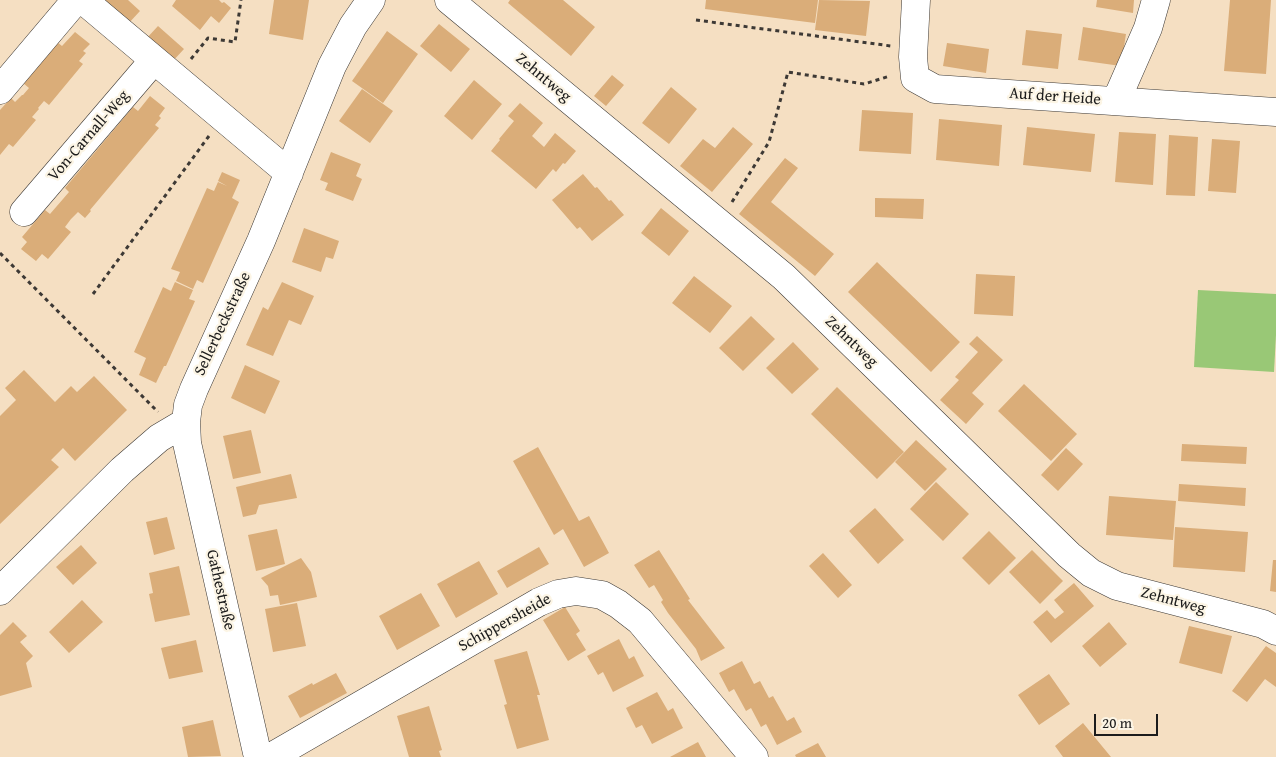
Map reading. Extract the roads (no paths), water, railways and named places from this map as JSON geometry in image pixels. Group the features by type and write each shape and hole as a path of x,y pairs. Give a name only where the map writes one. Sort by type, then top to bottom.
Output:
{"street":[{"path":"0,90 76,0"},
{"path":"83,0 289,173"},
{"name":"Sellerbeckstraße","path":"186,422 188,404 194,388 261,242 332,66 371,0"},
{"name":"Zehntweg","path":"449,0 784,277 1069,555 1091,572 1117,586 1263,624 1276,631"},
{"name":"Auf der Heide","path":"916,0 912,57 915,78 934,89 1276,112"},
{"path":"1116,101 1148,28 1156,0"},
{"name":"Von-Carnall-Weg","path":"24,212 154,60"},
{"path":"0,591 122,470 159,438 186,422"},
{"name":"Gathestraße","path":"186,422 187,443 258,757"},
{"name":"Schippersheide","path":"271,757 539,602 558,594 576,591 602,595 618,604 640,621 754,757"}]}
